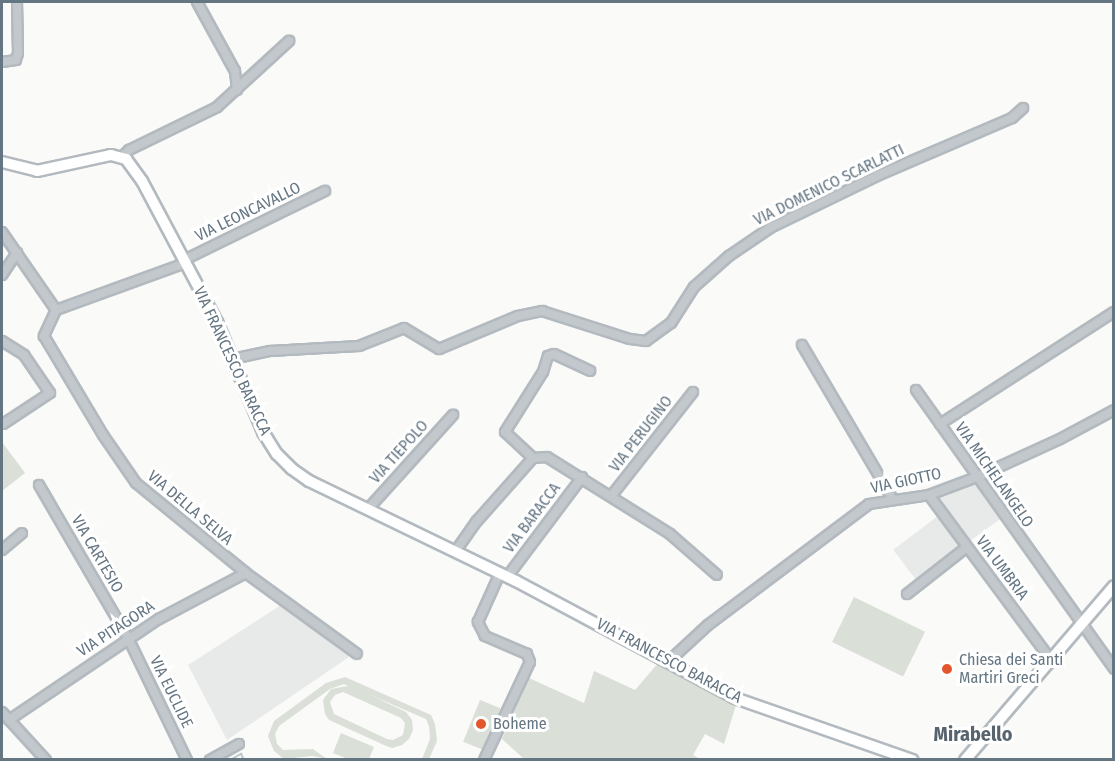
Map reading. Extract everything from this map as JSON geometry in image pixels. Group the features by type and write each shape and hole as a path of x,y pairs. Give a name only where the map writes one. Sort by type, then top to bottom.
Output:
{"street":[{"path":"2,62 16,60 18,53 17,2"},
{"path":"197,2 235,71 237,90"},
{"path":"2,162 37,171 111,155 122,157 129,150 217,107 289,41"},
{"name":"VIA DOMENICO SCARLATTI","path":"232,359 270,351 359,346 404,328 439,349 518,316 542,311 630,339 646,341 671,323 694,287 729,256 770,228 879,175 1011,118 1023,108"},
{"name":"VIA FRANCESCO BARACCA","path":"122,157 142,181 217,322 263,432 277,454 292,469 309,481 503,575 735,698 912,759"},
{"name":"VIA LEONCAVALLO","path":"56,310 185,262 325,191"},
{"path":"2,232 56,310"},
{"path":"2,275 17,253"},
{"name":"VIA DELLA SELVA","path":"56,310 44,336 103,435 136,483 246,573 357,654"},
{"name":"VIA MICHELANGELO","path":"1113,312 940,423 976,477 1083,622 1113,669"},
{"path":"2,341 24,355 51,393 3,424"},
{"path":"802,345 892,498"},
{"path":"533,458 508,436 505,427 543,372 548,356 554,354 590,371"},
{"path":"916,390 940,423"},
{"name":"VIA PERUGINO","path":"612,495 693,392"},
{"name":"VIA GIOTTO","path":"669,661 708,625 869,504 892,498 929,495 976,477 1060,439 1113,410"},
{"name":"VIA TIEPOLO","path":"368,509 453,415"},
{"path":"455,552 477,521 533,458 547,457 612,495 670,534 717,575"},
{"name":"VIA BARACCA","path":"503,575 582,477"},
{"name":"VIA CARTESIO","path":"39,485 128,638"},
{"name":"VIA UMBRIA","path":"929,495 1051,660"},
{"path":"2,550 22,533"},
{"path":"907,594 968,547"},
{"name":"VIA PITAGORA","path":"9,720 128,638 175,609 246,573"},
{"path":"484,759 530,662 527,654 485,636 478,622 503,575"},
{"path":"965,759 1113,586"},
{"name":"VIA EUCLIDE","path":"128,638 187,759"},
{"path":"2,712 46,759"},
{"path":"210,759 239,744"}],"shaded area":[{"path":"2,442 25,473 2,491"},
{"path":"975,480 1003,517 967,543 932,496"},
{"path":"938,516 962,548 917,582 893,550"},
{"path":"854,597 925,632 903,677 832,642"},
{"path":"281,605 349,657 227,740 188,665"},
{"path":"659,662 736,705 724,744 705,734 693,755 700,759 524,759 502,739 529,678 584,703 594,671 635,690"},
{"path":"345,677 431,715 435,724 437,741 429,759 422,759 430,739 426,719 368,694 406,712 412,720 413,730 409,739 402,745 392,748 329,720 325,714 323,700 331,689 348,686 344,684 330,689 279,726 275,734 277,744 283,750 313,749 327,759 312,756 284,759 274,751 268,736 274,721 326,683","holes":["343,692 401,718 405,723 403,735 393,740 387,739 334,714 330,702 335,695"]},
{"name":"Boheme","path":"480,700 500,708 484,750 463,742"},
{"path":"341,733 374,747 369,759 348,759 333,753"}],"waterway":[{"path":"230,760 241,754 244,760"}],"place":[{"name":"Chiesa dei Santi Martiri Greci","path":"947,669"},
{"name":"Boheme","path":"481,724"}],"district":[{"name":"Mirabello","path":"973,734"}]}
